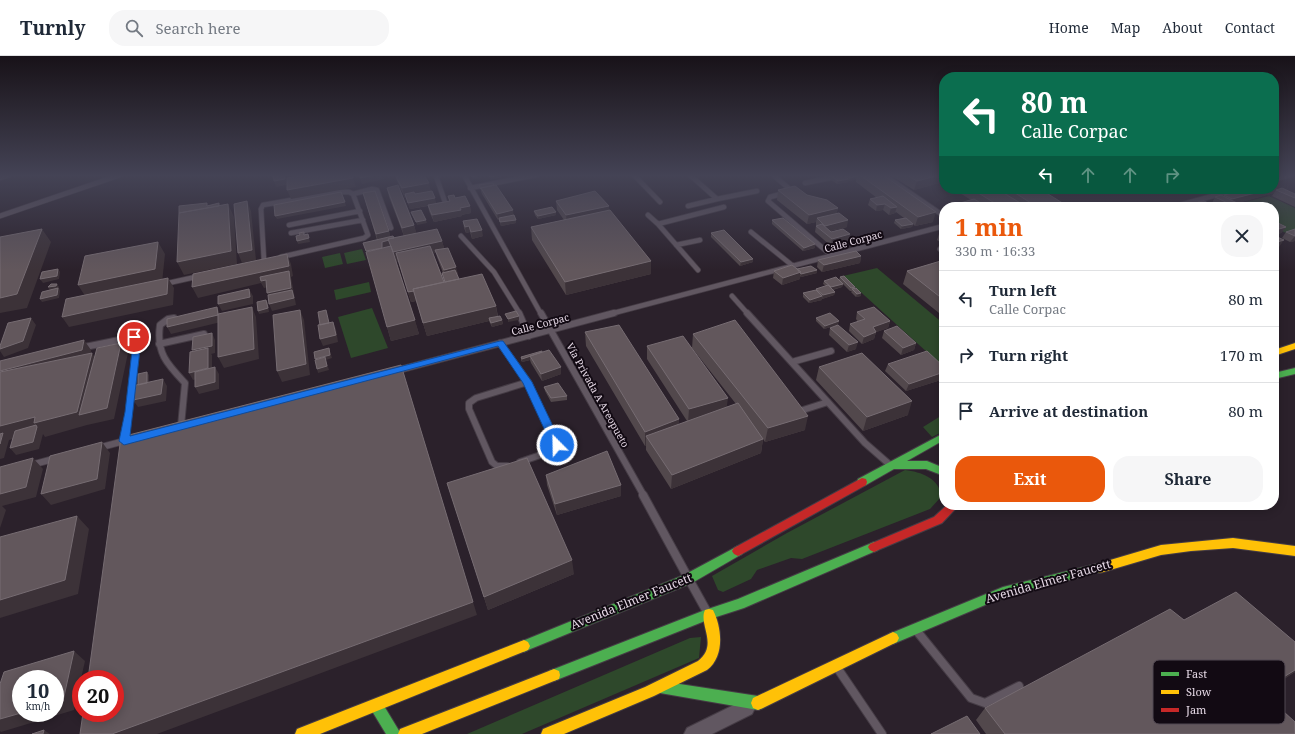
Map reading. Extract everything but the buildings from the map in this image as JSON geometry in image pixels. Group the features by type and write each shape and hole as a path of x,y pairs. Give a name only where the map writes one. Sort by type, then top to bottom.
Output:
{"main road":[{"path":"1279,351 1295,346"},
{"path":"1279,375 1295,371"},
{"name":"Avenida Elmer Faucett","path":"302,734 376,706 688,579 939,439"},
{"path":"891,466 923,464 939,470"},
{"path":"405,734 709,614 740,604 938,520 949,510"},
{"name":"Avenida Elmer Faucett","path":"758,703 914,628 1003,592 1082,573 1161,550 1233,543 1295,550"},
{"path":"552,733 660,686 707,662 715,646 714,630 709,614"},
{"path":"660,686 758,703"},
{"path":"376,706 394,734"}],"street":[{"name":"Avenida Elmer Faucett","path":"693,734 758,703"}],"lane":[{"path":"0,216 27,207"},
{"path":"262,207 260,209 264,261"},
{"path":"279,258 364,238 368,235 358,207"},
{"path":"383,207 391,228"},
{"name":"Vía Privada A Areopueto","path":"480,207 709,614"},
{"path":"658,224 724,207"},
{"path":"776,207 832,256"},
{"path":"930,207 939,213"},
{"path":"289,225 360,211"},
{"path":"648,214 698,270"},
{"path":"316,219 319,228"},
{"path":"291,233 363,220"},
{"name":"Calle Corpac","path":"386,373 939,227"},
{"path":"751,232 793,266"},
{"path":"461,236 494,272 523,320 530,336"},
{"path":"676,245 700,240"},
{"path":"258,263 272,260"},
{"path":"155,286 207,274"},
{"path":"732,296 865,443 891,466"},
{"path":"181,426 185,383 162,357 159,344 160,325 168,319 182,316"},
{"path":"159,344 204,334"},
{"path":"76,349 134,337 137,341 129,412 124,441"},
{"path":"500,343 528,382 557,445 552,451 506,467 497,466 492,462 469,409 469,403 476,398 528,382"},
{"path":"792,362 831,350"},
{"path":"803,410 828,402"},
{"path":"174,428 189,424"},
{"path":"95,448 131,439"},
{"path":"22,467 66,456"},
{"path":"914,628 971,698 985,703 1019,686"},
{"path":"835,665 882,734"}],"green space":[{"path":"1279,207 1295,208 1295,232 1288,234 1279,230"},
{"path":"362,249 366,260 347,264 344,253"},
{"path":"340,253 343,264 325,268 322,257"},
{"path":"877,268 939,320 939,363 843,276"},
{"path":"369,282 371,292 336,300 334,290"},
{"path":"372,308 388,348 351,358 338,317"},
{"path":"939,417 939,434 932,437 923,427"},
{"path":"905,470 917,472 929,477 939,488 939,499 930,509 802,559 791,558 757,570 751,579 723,592 718,590 712,576 787,533"},
{"path":"701,637 699,658 522,734 467,734 690,638"}],"traffic: fast":[{"path":"1279,375 1295,371"},
{"path":"862,482 939,439"},
{"path":"895,465 927,465 939,470"},
{"path":"554,675 709,614 740,604 874,547"},
{"path":"524,646 688,579 738,551"},
{"path":"893,638 1003,592 1100,568"},
{"path":"660,687 758,703"},
{"path":"376,706 394,734"}],"traffic: slow":[{"path":"1279,351 1295,346"},
{"path":"1100,568 1161,550 1191,546 1233,543 1295,551"},
{"path":"548,734 649,692 703,666 711,656 714,644 709,614"},
{"path":"758,703 893,638"},
{"path":"302,734 376,706 524,646"},
{"path":"405,734 554,675"}],"traffic: jam":[{"path":"738,551 862,482"},
{"path":"874,547 938,520 949,510"}],"route":[{"path":"134,337 137,341 129,412 124,441 500,343 528,382 557,445"}]}
